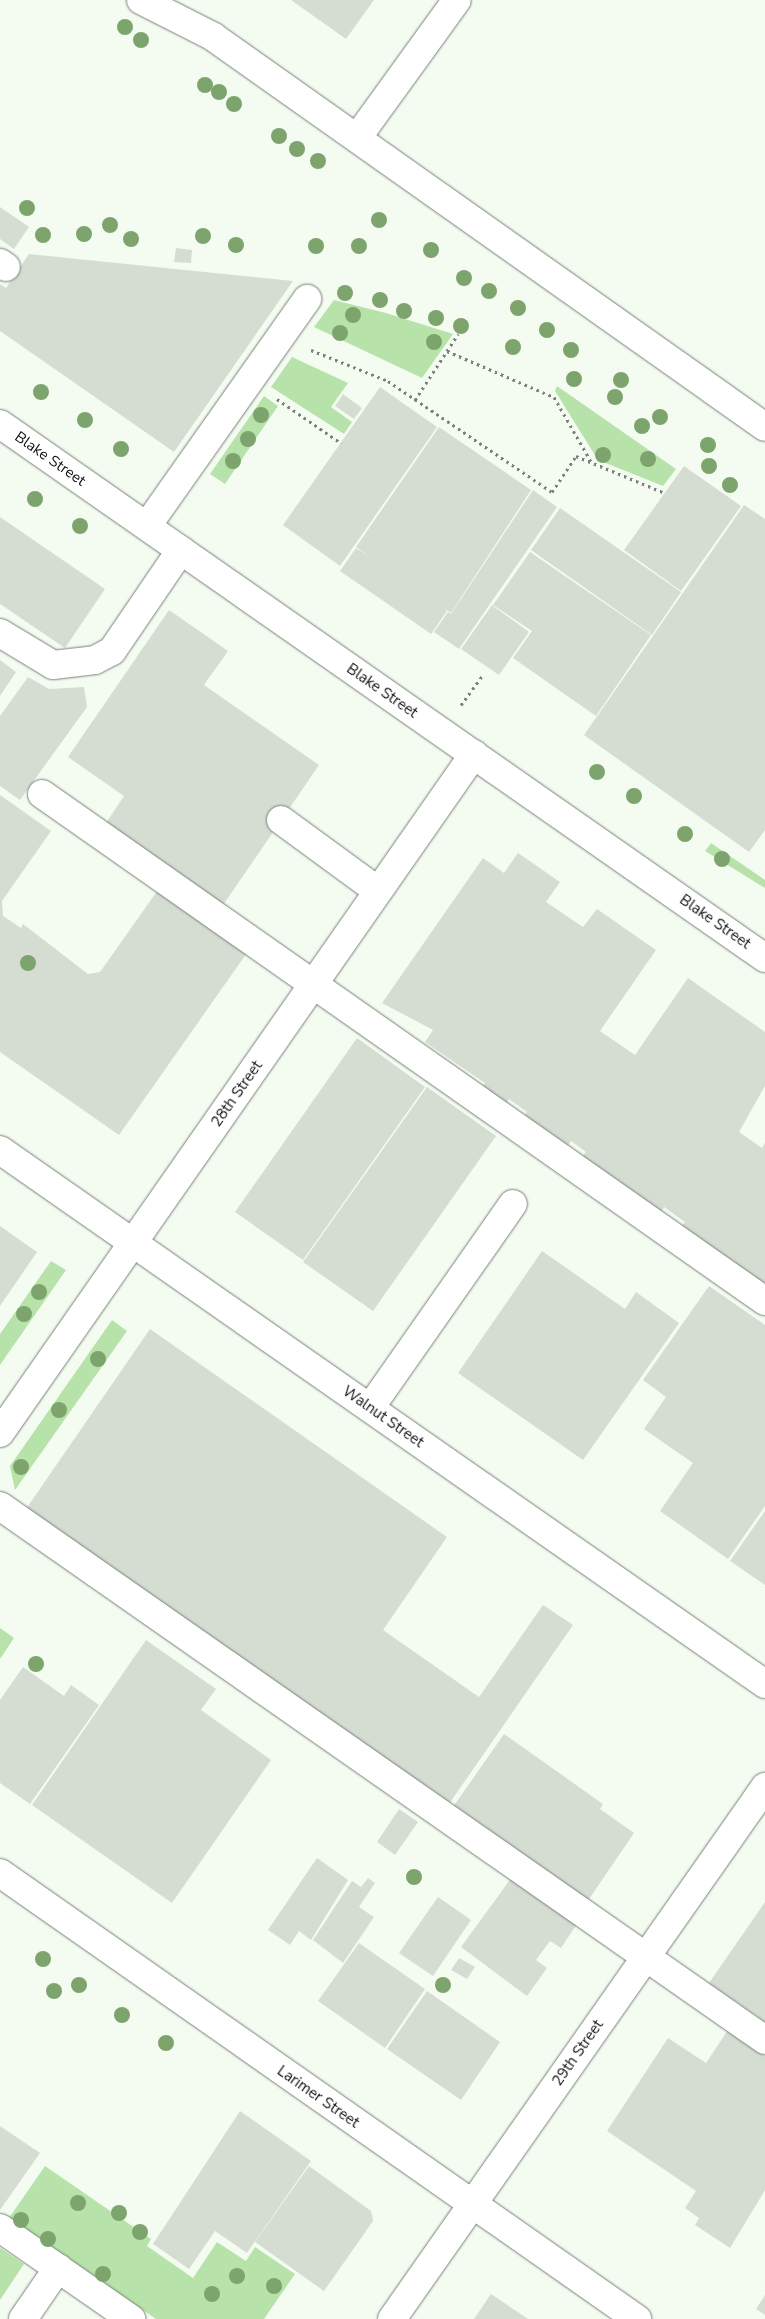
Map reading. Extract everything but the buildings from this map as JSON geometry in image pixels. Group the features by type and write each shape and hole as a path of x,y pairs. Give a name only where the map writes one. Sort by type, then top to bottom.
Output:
{"street":[{"path":"142,0 212,36 765,427"},
{"path":"358,138 454,1"},
{"path":"147,526 307,298"},
{"name":"Blake Street","path":"0,424 764,955"},
{"path":"0,633 53,665 95,660 112,651 181,550"},
{"name":"28th Street","path":"0,1433 474,754"},
{"path":"42,794 765,1301"},
{"path":"281,820 378,891"},
{"name":"Walnut Street","path":"0,1150 765,1684"},
{"path":"370,1408 513,1204"},
{"path":"0,1506 765,2040"},
{"name":"29th Street","path":"392,2319 765,1786"},
{"name":"Larimer Street","path":"0,1873 637,2319"},
{"path":"0,2228 131,2319"},
{"path":"23,2319 58,2268"}],"path":[{"path":"415,400 458,334"},
{"path":"280,338 388,381 552,492 576,456 664,493"},
{"path":"447,351 554,397 592,464"},
{"path":"250,380 341,443"}],"green space":[{"path":"334,300 386,313 453,334 422,378 314,327"},
{"path":"292,357 348,383 331,407 352,422 344,434 271,387"},
{"path":"557,386 676,469 663,486 598,460 555,391"},
{"path":"264,396 278,406 225,484 210,474"},
{"path":"711,843 765,880 765,888 705,851"},
{"path":"51,1261 66,1270 0,1365 0,1334"},
{"path":"112,1320 127,1331 15,1490 10,1466"},
{"path":"0,1628 14,1638 0,1659"},
{"path":"45,2166 151,2239 147,2246 193,2278 217,2242 246,2261 255,2247 295,2274 264,2319 156,2319 9,2218"},
{"path":"0,2248 24,2264 0,2300"}]}
